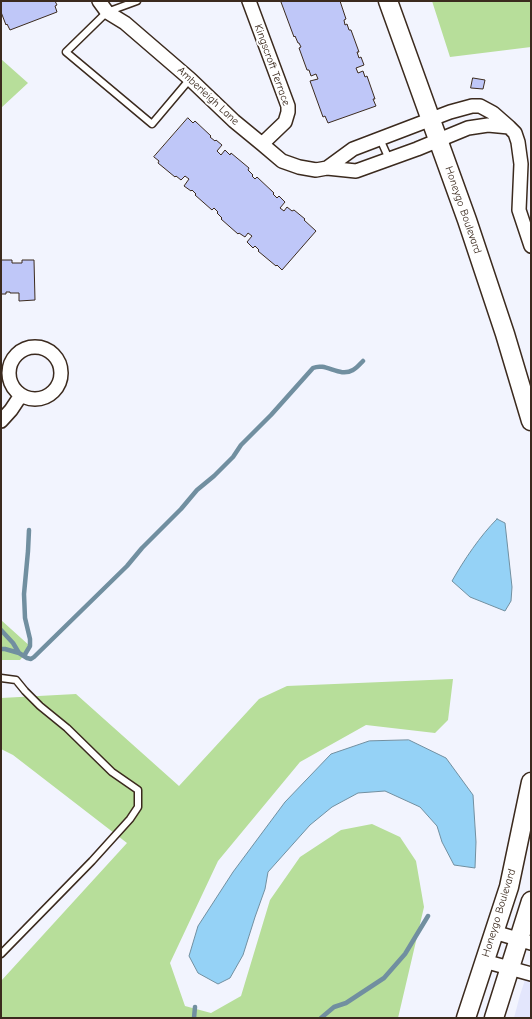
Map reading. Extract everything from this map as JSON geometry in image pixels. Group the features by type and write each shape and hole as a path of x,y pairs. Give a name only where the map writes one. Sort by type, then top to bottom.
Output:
{"main road":[{"name":"Honeygo Boulevard","path":"388,1 467,220 505,334 531,421"},
{"name":"Honeygo Boulevard","path":"466,1018 509,887 531,782"},
{"path":"494,1018 509,968 525,941 531,901"}],"street":[{"name":"Amberleigh Lane","path":"99,1 107,12 125,23 190,79 234,121 282,161 299,167 316,170 327,168 356,170 417,149 468,128 488,124 509,127"},
{"name":"Kingscroft Terrace","path":"249,1 288,106 288,112 284,122 262,144"},
{"path":"327,168 353,149 464,107 480,106 493,112 515,133 518,142 521,164 519,210 531,246"},
{"path":"519,200 531,189"},
{"path":"1,421 22,395"},
{"path":"494,932 525,941"},
{"path":"484,961 531,974"}],"lane":[{"path":"137,1 107,12 66,52 152,124 190,79"},
{"path":"380,139 389,159"},
{"path":"1,678 16,680 40,706 67,728 112,772 138,790 138,807 130,819 92,861 1,954"}],"shaded area":[{"path":"531,962 531,1018 514,1018 520,995"}],"green space":[{"path":"432,1 531,1 531,47 450,57"},
{"path":"1,59 28,83 1,108"},
{"path":"1,620 31,647 20,660 1,660"},
{"path":"453,679 448,720 435,733 366,725 300,762 218,861 170,963 185,1006 211,1013 241,996 270,900 300,857 341,830 372,824 400,837 416,861 424,907 398,1018 1,1018 1,981 127,843 13,755 1,749 1,698 76,694 179,786 259,699 287,686"}],"water":[{"path":"497,519 505,523 512,587 511,601 505,611 470,597 452,581 473,548"},
{"path":"409,740 446,758 473,795 476,842 475,868 454,865 442,842 437,826 420,807 385,791 358,793 332,807 310,825 268,872 265,889 243,955 230,978 218,984 198,973 189,956 198,926 233,872 285,802 331,754 369,741"}],"building":[{"path":"1,1 55,1 57,5 55,6 57,12 10,30 7,24 6,25 1,12"},
{"path":"340,1 346,19 344,20 345,25 347,24 349,30 351,30 359,52 357,52 359,58 361,57 364,65 356,68 358,73 363,71 365,77 367,76 376,106 328,123 325,116 323,117 310,81 318,79 316,74 311,76 309,70 307,70 299,48 301,47 295,36 294,37 281,2"},
{"path":"473,78 485,80 483,89 471,88"},
{"path":"188,118 193,123 195,121 211,136 210,137 222,145 217,151 221,155 225,150 230,155 231,153 249,168 248,170 255,179 257,177 274,193 273,194 277,198 279,196 285,202 280,208 284,211 287,207 292,211 294,210 316,231 282,270 258,251 259,250 255,246 253,248 247,242 252,236 248,233 245,237 239,233 238,234 221,219 222,218 214,208 212,210 195,195 196,194 192,190 191,191 184,186 189,179 185,176 181,180 176,176 175,177 158,163 159,161 154,157"},
{"path":"1,260 12,260 12,263 22,263 22,260 34,260 35,300 19,301 19,293 6,292 6,294 1,294"}],"waterway":[{"path":"1,649 19,653 31,659 34,657 127,566 197,490 233,457 241,445 271,415 313,368 323,367 348,372 357,367 363,361"},
{"path":"24,656 30,646 30,639 25,618 24,594 29,530"},
{"path":"1,630 13,643 19,653"},
{"path":"321,1018 334,1007 346,1003 384,978 405,954 428,916"},
{"path":"194,1018 195,1007"}]}
